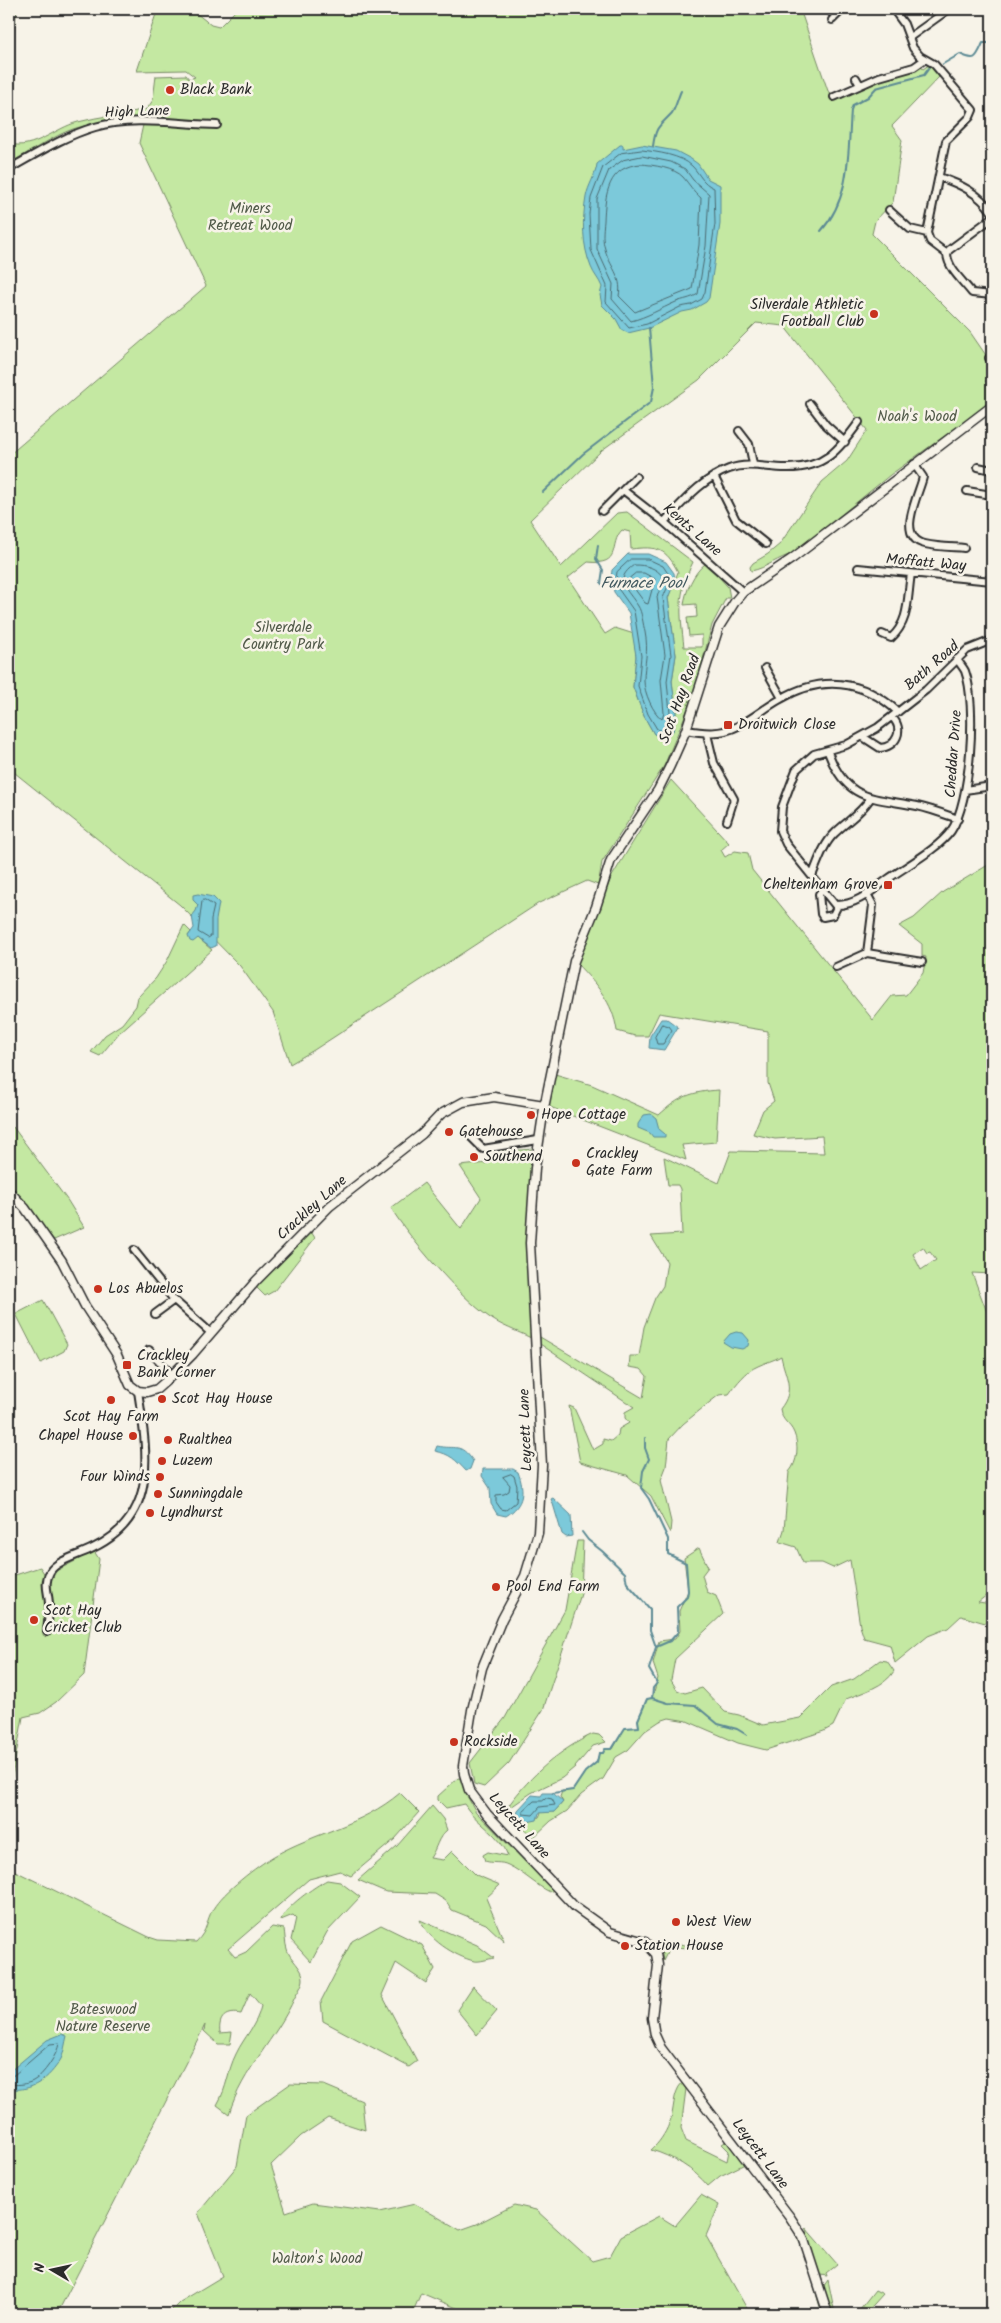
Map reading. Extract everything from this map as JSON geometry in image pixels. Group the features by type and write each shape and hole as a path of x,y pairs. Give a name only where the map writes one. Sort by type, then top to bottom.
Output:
{"street":[{"path":"829,10 833,18 843,9"},
{"path":"893,9 910,37 913,48 924,60 934,64 973,110 970,117 946,141 927,233 930,241 947,254"},
{"path":"910,37 948,9"},
{"path":"834,97 879,77 914,67 924,60"},
{"path":"856,78 860,85"},
{"name":"High Lane","path":"9,169 76,134 96,126 131,122 217,125"},
{"path":"939,177 957,183 978,195 992,212"},
{"path":"889,210 910,229 927,233"},
{"path":"992,218 949,250 947,254 952,269 972,292 992,295"},
{"path":"810,404 826,425 845,442"},
{"name":"Scot Hay Road","path":"544,1106 574,961 612,860 658,790 686,730 720,627 729,609 743,592 793,558 992,406"},
{"path":"664,522 696,488 714,476 730,469 753,464 786,468 808,467 822,462 836,453 859,422"},
{"path":"739,432 749,444 753,464"},
{"path":"914,464 923,477 910,523 911,533 916,540 925,544 964,548"},
{"path":"978,467 992,470"},
{"path":"714,476 736,520 766,544"},
{"path":"602,511 636,478"},
{"name":"Kents Lane","path":"623,490 664,522 743,592"},
{"path":"968,492 992,495"},
{"name":"Moffatt Way","path":"858,568 992,581"},
{"path":"882,634 891,638 901,629 904,621 910,574"},
{"name":"Bath Road","path":"837,905 786,844 780,831 780,818 796,770 814,754 828,752 863,737 926,690 967,650 992,640"},
{"name":"Cheddar Drive","path":"837,905 847,906 867,894 934,846 950,832 958,819 965,790 970,748 971,707 964,670 957,659"},
{"path":"764,668 782,698"},
{"path":"686,730 707,734 736,727 782,698 818,684 848,684 885,700 895,714 899,732 896,740 889,747 880,748 863,737"},
{"path":"707,734 714,763 734,799 727,821"},
{"path":"828,752 839,776 870,799 916,806 958,819"},
{"path":"965,790 992,786"},
{"path":"812,876 823,851 833,835 859,814 870,799"},
{"path":"823,889 819,894 821,914 824,917 833,915 837,905"},
{"path":"867,894 873,905 867,953"},
{"path":"836,967 867,953 922,962"},
{"name":"Crackley Lane","path":"138,1391 147,1392 158,1389 211,1333 256,1281 330,1206 422,1134 441,1114 463,1102 494,1097 544,1106"},
{"name":"Leycett Lane","path":"544,1106 538,1140 530,1243 542,1465 538,1533 526,1576 502,1619 482,1668 467,1734 464,1774 469,1790 487,1814 575,1907 610,1932 645,1942 656,1954 658,1965 652,2018 660,2048 790,2217 803,2237 828,2314"},
{"path":"470,1136 483,1149 538,1140"},
{"path":"9,1191 25,1208 62,1261 85,1306 117,1354 130,1385 138,1391 146,1466 142,1494 124,1528 93,1548 75,1555 50,1570 46,1583 49,1604 47,1632"},
{"path":"134,1250 174,1300 211,1333"},
{"path":"154,1314 174,1300"},
{"path":"148,1350 172,1375"}],"green space":[{"path":"9,9 17,9 9,60"},
{"name":"Silverdale Country Park","path":"153,9 191,9 211,25 219,27 237,9 800,9 828,91 833,94 836,100 880,79 910,72 921,66 923,69 930,64 939,77 892,126 902,140 893,202 875,221 872,234 970,332 992,364 992,376 985,381 992,388 992,402 890,475 793,554 782,557 757,570 751,571 750,567 780,544 822,482 847,461 867,430 784,326 756,323 699,380 602,450 530,520 561,567 617,513 627,512 693,562 684,584 681,603 684,647 702,647 702,635 689,636 687,618 697,617 696,604 684,605 688,588 697,572 705,564 728,587 730,598 726,598 712,625 694,694 664,766 602,862 598,885 587,881 539,903 290,1064 273,1012 240,966 180,905 15,773 9,764 9,455 206,286 139,143 143,125 187,124 196,121 134,119 88,125 57,136 9,163 9,144 27,144 78,122 147,109 153,100 156,76 186,75 189,79 195,77 186,70 137,71 156,14","holes":["622,530 630,532 631,549 648,548 660,550 665,553 678,572 668,598 676,655 672,681 676,713 673,731 654,734 644,716 633,687 636,656 634,634 615,628 605,634 568,578 588,562 606,561 613,553 616,541"]},
{"path":"671,780 729,843 721,850 725,857 735,851 748,853 752,870 873,1020 892,996 906,995 923,973 926,957 922,956 922,944 899,926 914,918 943,892 988,865 992,865 992,1274 972,1273 992,1325 992,1591 978,1602 992,1604 992,1625 961,1616 948,1628 928,1636 895,1663 890,1645 864,1638 860,1626 850,1560 833,1568 822,1563 803,1563 796,1547 780,1542 784,1530 789,1472 796,1458 797,1448 794,1433 782,1417 780,1409 785,1402 788,1389 787,1377 781,1356 750,1371 729,1394 719,1395 683,1424 669,1439 666,1467 661,1480 671,1522 670,1533 651,1496 627,1475 580,1462 569,1406 574,1408 593,1450 603,1444 603,1439 611,1441 618,1435 619,1429 629,1423 625,1418 625,1412 634,1407 540,1344 540,1337 643,1398 647,1376 641,1369 629,1367 630,1356 639,1356 644,1327 655,1298 663,1286 667,1262 651,1236 682,1234 680,1189 678,1185 668,1185 664,1157 719,1183 731,1151 824,1153 822,1136 775,1139 753,1134 763,1110 774,1101 768,1083 768,1031 659,1013 648,1036 635,1036 617,1031 608,1002 597,986 577,964 611,878","holes":["923,1247 927,1253 930,1252 936,1260 921,1270 913,1254"]},
{"path":"184,925 191,932 188,936 198,938 212,950 119,1033 100,1056 91,1052 105,1035 122,1024 136,1006 138,997 156,978 167,961"},
{"path":"555,1074 592,1085 659,1115 673,1103 686,1096 719,1090 716,1142 682,1145 686,1160 550,1107"},
{"path":"13,1127 68,1201 84,1227 54,1240 9,1187 9,1130"},
{"path":"532,1149 527,1221 527,1266 531,1338 494,1320 464,1296 422,1250 391,1208 424,1183 461,1229 481,1198 460,1166 488,1163 486,1153"},
{"path":"310,1230 315,1238 274,1291 265,1296 256,1287"},
{"path":"43,1300 67,1344 64,1351 41,1363 16,1314"},
{"path":"577,1541 583,1541 581,1594 543,1710 509,1763 484,1787 474,1784 470,1763 505,1718 565,1610"},
{"path":"699,1548 708,1567 702,1575 707,1592 716,1596 723,1614 675,1659 671,1680 677,1690 685,1693 702,1688 725,1712 739,1715 763,1725 800,1718 831,1687 854,1679 880,1660 887,1661 894,1671 879,1685 846,1699 833,1726 824,1731 766,1750 738,1743 687,1721 669,1718 660,1721 645,1731 628,1750 616,1757 603,1779 581,1795 567,1811 551,1821 534,1837 524,1829 523,1824 539,1817 542,1811 554,1812 563,1802 560,1797 562,1791 573,1790 585,1772 597,1762 599,1753 603,1753 605,1749 613,1749 625,1728 639,1727 638,1720 647,1699 652,1698 658,1678 653,1663 659,1641 675,1639 680,1631 679,1611 688,1591 684,1558"},
{"path":"94,1551 99,1559 84,1675 56,1702 40,1713 23,1717 9,1793 9,1577 40,1567 50,1583 56,1571"},
{"path":"593,1734 599,1735 606,1742 593,1746 575,1767 562,1778 531,1793 511,1807 509,1805 546,1764 569,1747"},
{"path":"458,1778 463,1779 466,1794 476,1812 553,1890 550,1892 508,1865 485,1861 483,1855 488,1852 508,1856 500,1841 464,1804 446,1808 438,1800 438,1796"},
{"name":"Bateswood Nature Reserve","path":"400,1793 419,1812 395,1839 351,1876 340,1871 309,1879 228,1949 235,1957 246,1952 272,1927 284,1929 288,1953 303,1975 300,1988 288,2012 242,2083 229,2114 217,2105 236,2054 259,2013 261,2006 250,1993 241,2014 227,2014 220,2023 220,2033 232,2032 230,2044 218,2044 204,2031 205,2025 57,2314 9,2314 9,1868 149,1937 158,1940 196,1942 203,1933 218,1902 232,1887 259,1866 290,1848 370,1813"},
{"path":"432,1806 443,1819 447,1830 441,1836 430,1858 443,1860 452,1851 476,1875 500,1885 486,1898 504,1941 486,1924 452,1910 446,1901 435,1894 386,1892 358,1880 397,1846"},
{"path":"327,1880 340,1882 360,1897 327,1932 311,1962 291,1940 296,1918 293,1915 281,1920 283,1915 294,1904"},
{"path":"420,1920 477,1945 494,1958 474,1961 450,1951 429,1934"},
{"path":"381,1925 422,1945 435,1969 426,1983 396,1963 382,1995 417,2061 409,2067 323,2021 321,2001 352,1941"},
{"path":"669,1944 691,1945 690,1948 670,1947 663,1961 661,1949"},
{"path":"473,1986 497,2011 477,2035 457,2010"},
{"path":"682,2083 686,2089 681,2128 686,2141 727,2161 729,2151 722,2144 727,2141 745,2164 720,2176 708,2186 682,2164 651,2150 664,2135 671,2119 675,2097"},
{"name":"Walton's Wood","path":"290,2084 324,2085 362,2101 365,2130 328,2118 301,2136 271,2165 286,2212 313,2203 380,2212 415,2204 460,2230 477,2224 514,2205 536,2210 592,2261 610,2256 621,2236 659,2216 675,2226 701,2195 719,2205 706,2236 750,2314 471,2314 421,2293 412,2314 168,2314 180,2302 223,2276 198,2213 237,2166 246,2115"},
{"path":"805,2227 837,2264 826,2273 827,2276 821,2275 823,2287 828,2280 835,2314 824,2314 820,2307 803,2248 798,2240 807,2232"},
{"path":"875,2290 883,2294 865,2314 856,2314"}],"water":[{"path":"620,145 623,145 623,149 642,145 676,151 698,164 708,179 720,185 720,224 709,298 706,302 692,310 682,312 649,328 628,333 622,330 616,319 602,305 600,295 602,287 588,259 584,232 586,197 597,164"},
{"name":"Furnace Pool","path":"628,554 648,554 666,562 674,573 675,581 668,598 676,655 672,681 676,713 673,731 663,737 654,734 644,716 633,687 636,656 629,613 614,592 611,579 612,570"},
{"path":"193,895 213,897 219,903 216,920 216,946 211,948 198,938 193,942 190,941 188,936 194,928 192,916 198,905 193,900"},
{"path":"661,1019 667,1019 678,1027 664,1050 649,1048 650,1036"},
{"path":"651,1114 656,1118 659,1129 665,1134 665,1137 653,1137 650,1133 638,1128 638,1124 644,1115"},
{"path":"736,1332 743,1333 749,1340 748,1346 742,1349 731,1347 723,1342 730,1334"},
{"path":"437,1446 457,1448 465,1451 473,1461 470,1469 466,1471 452,1458 435,1451"},
{"path":"483,1469 513,1469 518,1472 522,1485 520,1502 506,1516 497,1514 491,1504 490,1488 482,1476"},
{"path":"553,1498 571,1515 572,1536 566,1537 562,1534 551,1499"},
{"path":"543,1793 553,1793 563,1802 554,1812 539,1813 537,1820 527,1822 517,1818 518,1810 532,1795 541,1796"},
{"path":"62,2034 67,2036 63,2054 51,2073 32,2086 9,2089 9,2072 47,2040"}],"waterway":[{"path":"943,64 960,54 969,58 975,57 983,43 992,43"},
{"path":"821,231 831,218 843,189 853,105 868,97 876,88 924,75 929,68"},
{"path":"653,146 657,130 672,113 681,91"},
{"path":"543,492 583,454 651,402 654,387 649,328"},
{"path":"598,545 596,559 603,570 601,583 604,587"},
{"path":"553,1793 573,1790 585,1772 597,1762 599,1753 603,1753 605,1749 612,1749 625,1728 639,1727 638,1720 647,1699 652,1698 653,1688 657,1683 649,1669 656,1647 670,1641 678,1632 677,1607 687,1597 688,1591 686,1563 668,1554 668,1539 649,1499 641,1488 643,1471 649,1459 645,1448 645,1438"},
{"path":"582,1532 588,1540 625,1573 627,1583 650,1609 650,1630 656,1647"},
{"path":"652,1698 668,1703 695,1705 718,1724 737,1729 747,1735"}],"place":[{"name":"Black Bank","path":"170,90"},
{"name":"Silverdale Athletic Football Club","path":"874,314"},
{"name":"Droitwich Close","path":"728,725"},
{"name":"Cheltenham Grove","path":"888,885"},
{"name":"Hope Cottage","path":"531,1115"},
{"name":"Gatehouse","path":"449,1132"},
{"name":"Southend","path":"474,1157"},
{"name":"Crackley Gate Farm","path":"576,1163"},
{"name":"Los Abuelos","path":"98,1289"},
{"name":"Crackley Bank Corner","path":"127,1365"},
{"name":"Scot Hay House","path":"162,1399"},
{"name":"Scot Hay Farm","path":"111,1400"},
{"name":"Chapel House","path":"133,1436"},
{"name":"Rualthea","path":"168,1440"},
{"name":"Luzem","path":"162,1461"},
{"name":"Four Winds","path":"160,1477"},
{"name":"Sunningdale","path":"158,1494"},
{"name":"Lyndhurst","path":"150,1513"},
{"name":"Pool End Farm","path":"496,1587"},
{"name":"Scot Hay Cricket Club","path":"34,1620"},
{"name":"Rockside","path":"454,1742"},
{"name":"West View","path":"676,1922"},
{"name":"Station House","path":"625,1946"}],"park label":[{"name":"Miners Retreat Wood","path":"250,218"},
{"name":"Noah's Wood","path":"917,417"}]}
